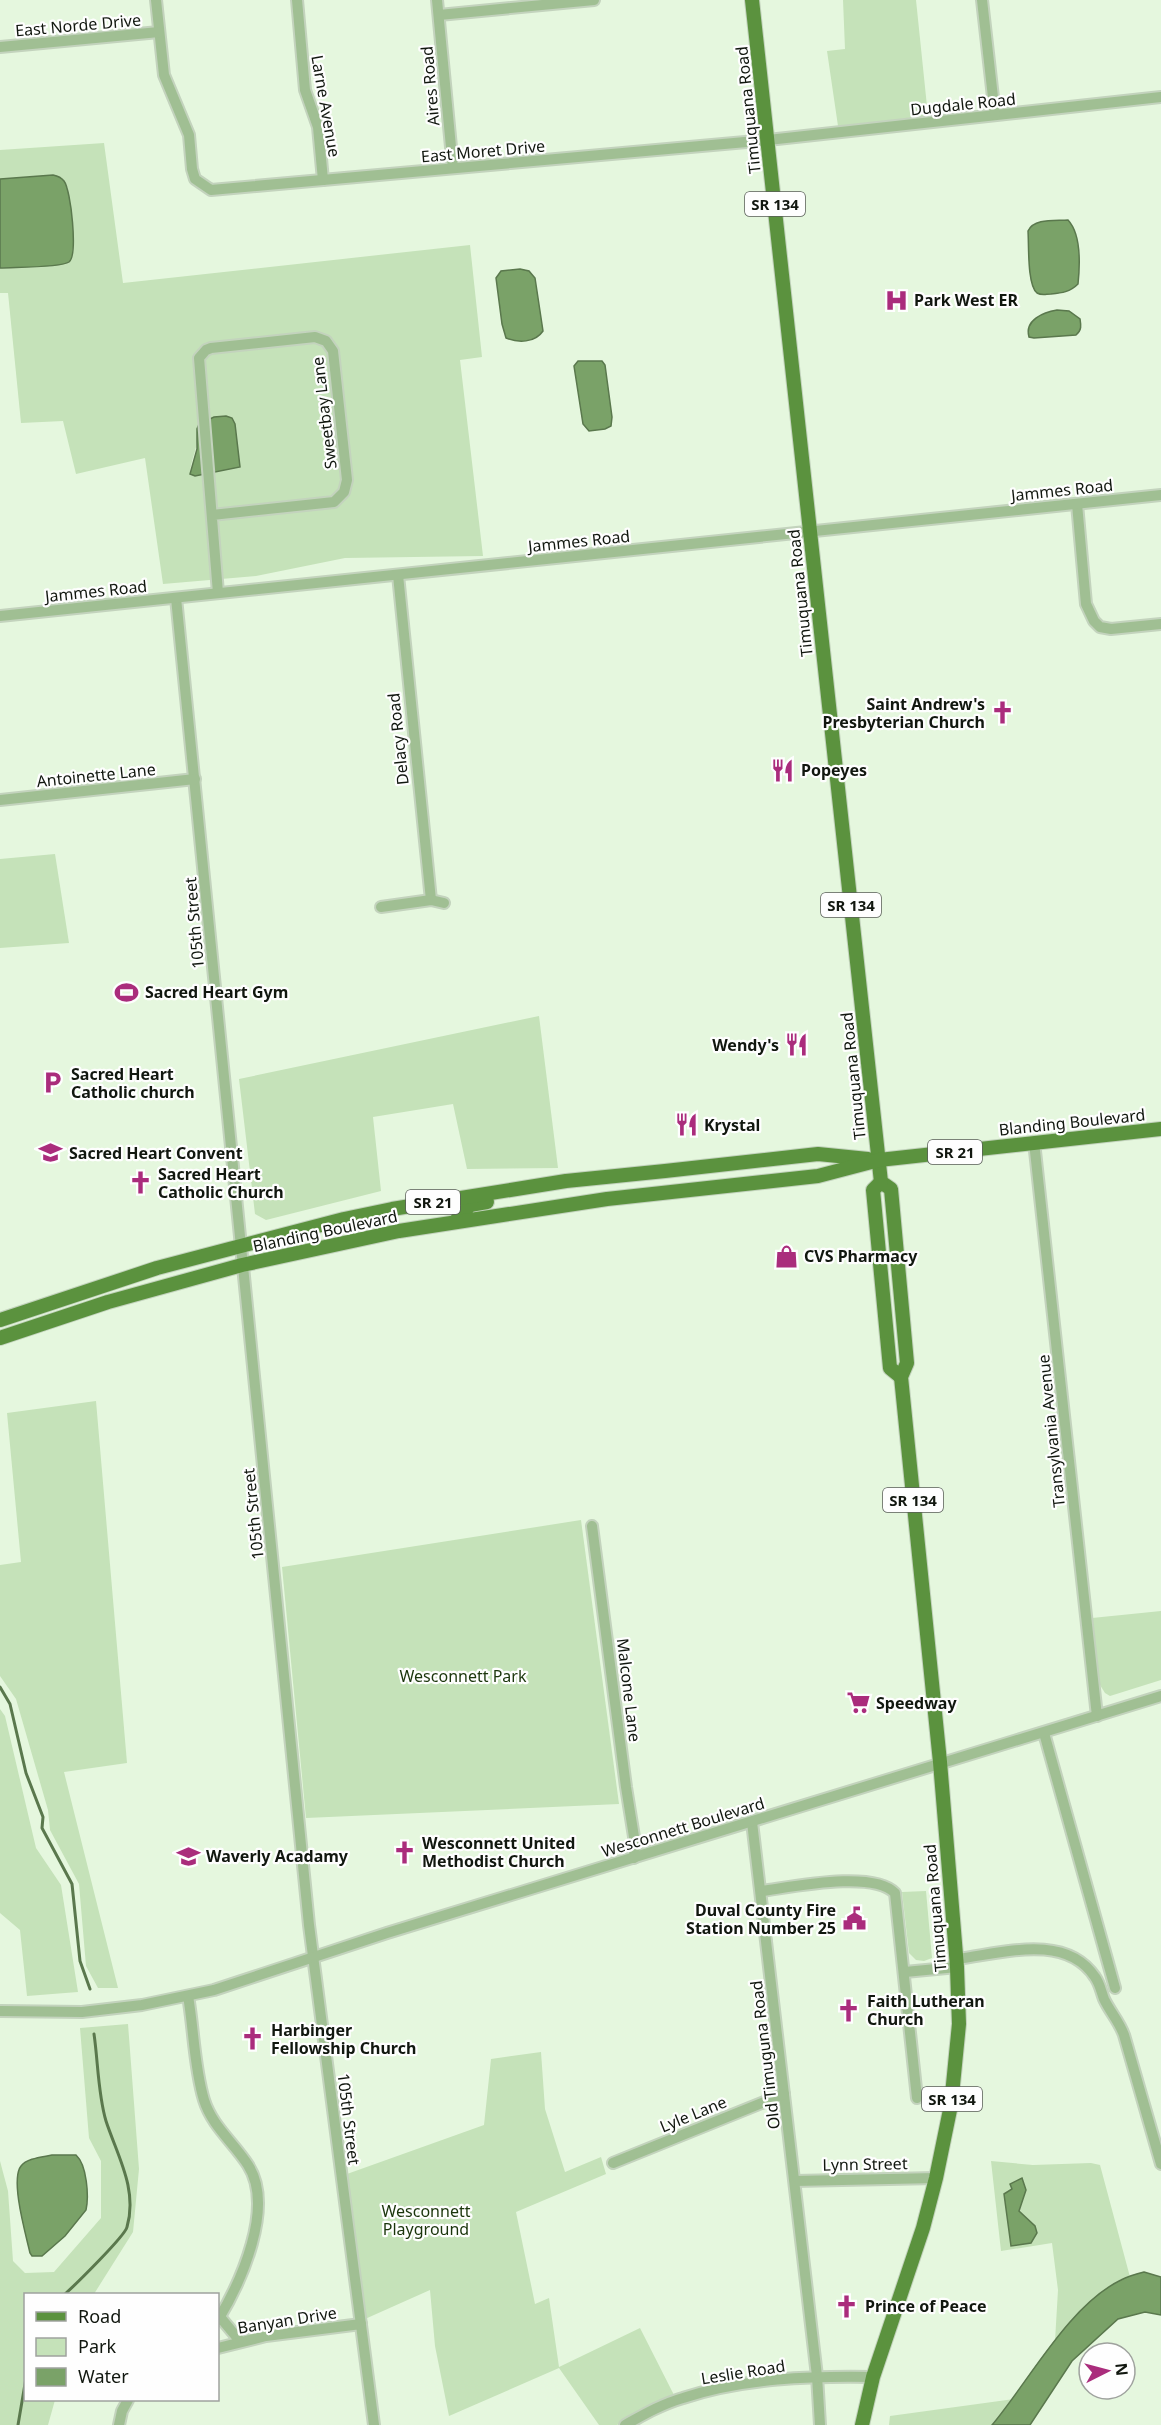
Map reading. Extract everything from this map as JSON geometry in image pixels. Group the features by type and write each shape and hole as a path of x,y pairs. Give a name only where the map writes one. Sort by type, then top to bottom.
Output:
{"main road":[{"name":"Timuquana Road","path":"752,0 881,1182 891,1190 907,1363 901,1377 940,1762 957,1963 956,2062 951,2105 936,2178 923,2228 873,2377 862,2425"},
{"name":"Blanding Boulevard","path":"0,1338 108,1302 242,1265 399,1231 607,1199 818,1176 879,1160 1161,1129"},
{"name":"Blanding Boulevard","path":"0,1320 157,1268 344,1219 540,1186 818,1154 879,1160"},
{"path":"455,1222 470,1205 523,1197 540,1186"},
{"path":"399,1231 428,1219 449,1200"}],"street":[{"path":"156,0 159,32"},
{"name":"Larne Avenue","path":"297,0 305,90 318,127 322,180"},
{"name":"Aires Road","path":"437,0 453,168"},
{"path":"439,15 594,0"},
{"path":"982,0 995,115"},
{"name":"East Norde Drive","path":"0,47 159,32"},
{"name":"East Moret Drive","path":"159,32 164,75 189,135 195,179 211,190 768,140"},
{"name":"Dugdale Road","path":"768,140 1161,97"},
{"name":"Sweetbay Lane","path":"212,515 334,501 344,492 347,480 333,351 326,341 315,337 211,348 198,358 218,594"},
{"name":"Jammes Road","path":"0,616 1161,495"},
{"path":"1077,504 1086,604 1094,621 1100,627 1111,629 1161,624"},
{"name":"Delacy Road","path":"398,575 430,900"},
{"name":"105th Street","path":"176,598 314,1958 374,2425"},
{"name":"Antoinette Lane","path":"0,800 195,779"},
{"path":"381,907 430,900 444,903"},
{"name":"Transylvania Avenue","path":"1034,1142 1097,1716"},
{"path":"32,1309 37,1325"},
{"name":"Malcone Lane","path":"592,1526 635,1843 634,1858"},
{"name":"Wesconnett Boulevard","path":"0,2011 82,2012 142,2005 188,1996 255,1978 387,1933 1161,1696"},
{"path":"1044,1733 1115,1988"},
{"name":"Old Timuguna Road","path":"752,1822 762,1891 817,2376 820,2425"},
{"path":"762,1891 848,1881 889,1887 895,1893 905,1972 916,2098"},
{"path":"905,1972 1017,1950 1046,1949 1078,1961 1090,1971 1099,1984 1109,2008 1119,2020 1161,2164"},
{"path":"188,1996 204,2101 212,2119 249,2165 258,2195 255,2231 219,2319 240,2342"},
{"name":"Lyle Lane","path":"613,2163 784,2094"},
{"name":"Lynn Street","path":"795,2181 936,2178"},
{"name":"Banyan Drive","path":"219,2348 240,2342 361,2324"},
{"name":"Leslie Road","path":"625,2425 683,2397 753,2384 817,2376 873,2377"},
{"path":"119,2425 122,2411 127,2401"}],"green space":[{"path":"843,0 916,0 928,116 838,126 827,51 845,49"},
{"path":"104,143 123,283 470,245 482,357 460,360 483,556 345,558 256,576 163,584 145,458 76,474 63,421 21,423 8,293 0,293 0,268 59,265 69,262 73,247 68,188 53,175 0,179 0,150","holes":["214,417 232,418 240,467 190,474 197,442 197,429"]},
{"path":"55,854 69,943 0,948 0,859"},
{"path":"539,1016 558,1168 467,1169 453,1104 373,1117 381,1191 266,1220 255,1214 239,1079"},
{"path":"96,1401 127,1763 64,1772 118,1988 98,1988 86,1966 79,1884 50,1830 48,1810 16,1699 0,1676 0,1565 21,1562 7,1413"},
{"name":"Wesconnett Park","path":"581,1520 619,1804 306,1818 282,1567"},
{"path":"1161,1611 1161,1680 1110,1696 1105,1693 1100,1685 1092,1618"},
{"path":"0,1709 5,1716 36,1848 61,1885 78,1992 27,1996 20,1930 0,1913"},
{"path":"926,1891 932,1958 924,1961 916,1960 909,1953 902,1892"},
{"path":"128,2024 139,2169 133,2232 95,2293 24,2293 24,2401 55,2401 48,2425 0,2425 0,2161 8,2191 13,2261 25,2273 54,2272 101,2218 101,2161 89,2138 80,2028"},
{"name":"Wesconnett Playground","path":"541,2052 545,2109 565,2172 601,2157 606,2174 516,2212 535,2304 549,2298 559,2367 640,2328 674,2395 617,2425 599,2425 559,2368 449,2416 435,2346 430,2290 365,2319 347,2174 484,2125 491,2059"},
{"path":"991,2161 1033,2165 1091,2163 1100,2165 1130,2277 1118,2282 1098,2296 1055,2341 1058,2290 1052,2243 1001,2251","holes":["1012,2189 1026,2190 1019,2211 1004,2195"]},
{"path":"1014,2399 992,2425 889,2425 890,2416"}],"water":[{"path":"53,175 64,181 67,187 73,236 72,257 64,264 0,268 0,179"},
{"path":"1068,220 1077,241 1078,284 1062,293 1039,294 1034,289 1030,273 1028,231 1040,222"},
{"path":"520,269 529,271 535,278 543,331 531,340 516,341 506,338 496,278 501,271"},
{"path":"1057,310 1069,311 1080,319 1080,329 1076,335 1029,337 1029,326 1036,318"},
{"path":"578,361 602,361 605,365 612,417 611,426 605,429 589,431 583,424 574,366"},
{"path":"214,417 232,418 235,424 240,467 195,476 190,474 197,449 199,424"},
{"path":"52,2155 76,2155 80,2160 86,2181 86,2210 65,2236 42,2256 32,2256 20,2208 18,2173 27,2161"},
{"path":"1022,2178 1026,2190 1019,2211 1035,2226 1037,2233 1031,2243 1011,2246 1004,2194 1012,2189 1010,2184"},
{"path":"1144,2272 1161,2277 1161,2315 1145,2312 1118,2319 1094,2341 1077,2341 1077,2356 1030,2425 992,2425 1067,2325 1102,2292 1129,2276"}],"waterway":[{"path":"0,1687 10,1704 26,1773 43,1817 42,1828 72,1884 80,1961 90,1989"},
{"path":"66,2293 118,2240 127,2227 130,2213 125,2172 103,2111 94,2034"},
{"path":"18,2425 24,2390"}],"place":[{"name":"Park West ER","path":"896,300"},
{"name":"Saint Andrew's Presbyterian Church","path":"1003,713"},
{"name":"Popeyes","path":"783,770"},
{"name":"Sacred Heart Gym","path":"127,992"},
{"name":"Wendy's","path":"797,1045"},
{"name":"Sacred Heart Catholic church","path":"53,1083"},
{"name":"Krystal","path":"686,1125"},
{"name":"Sacred Heart Convent","path":"51,1153"},
{"name":"Sacred Heart Catholic Church","path":"140,1183"},
{"name":"CVS Pharmacy","path":"786,1256"},
{"name":"Speedway","path":"858,1703"},
{"name":"Wesconnett United Methodist Church","path":"404,1852"},
{"name":"Waverly Acadamy","path":"188,1856"},
{"name":"Duval County Fire Station Number 25","path":"854,1919"},
{"name":"Faith Lutheran Church","path":"849,2010"},
{"name":"Harbinger Fellowship Church","path":"253,2039"},
{"name":"Prince of Peace","path":"847,2306"}]}
